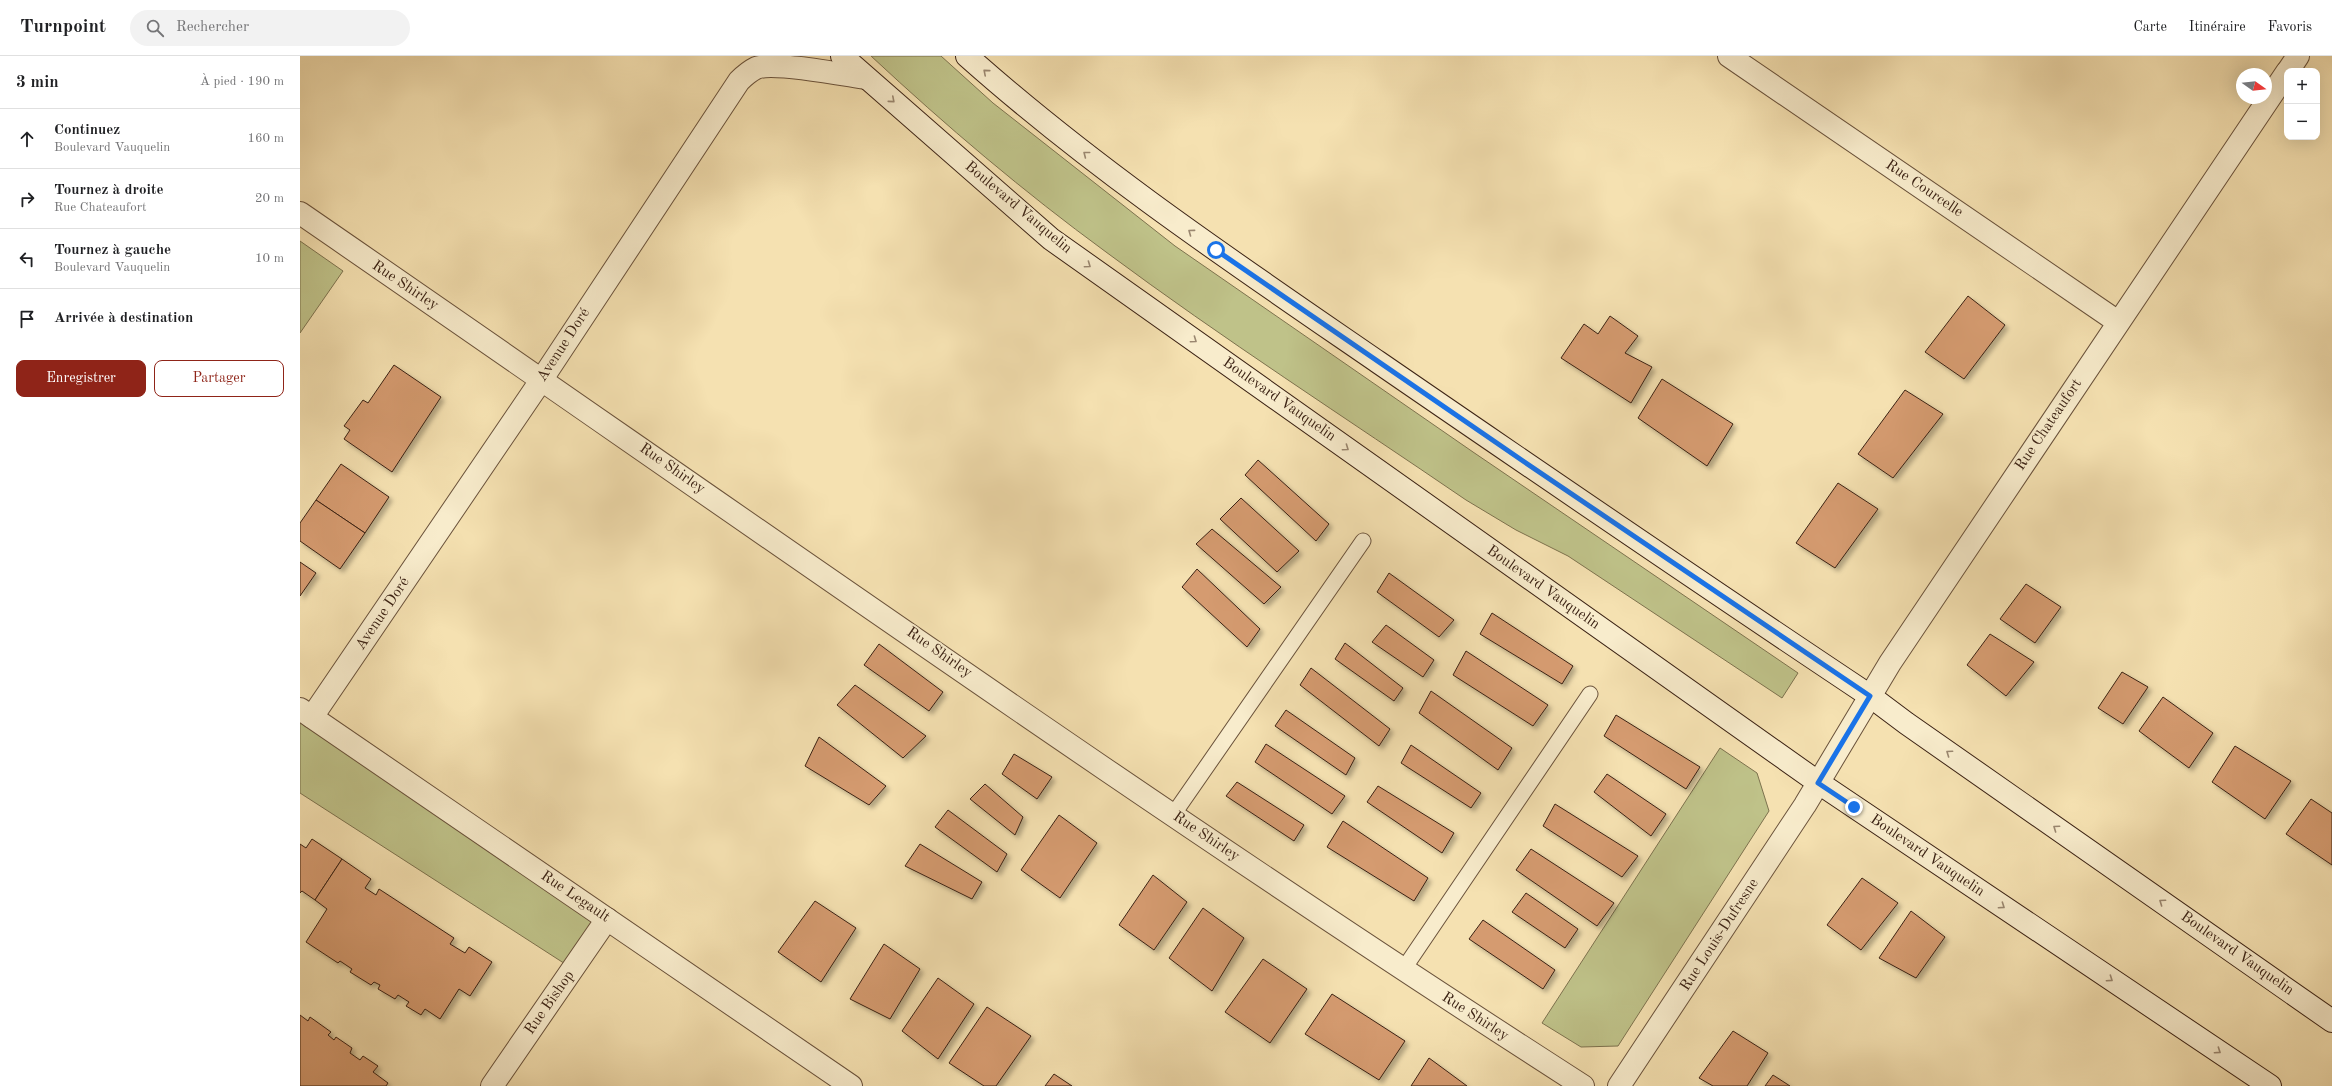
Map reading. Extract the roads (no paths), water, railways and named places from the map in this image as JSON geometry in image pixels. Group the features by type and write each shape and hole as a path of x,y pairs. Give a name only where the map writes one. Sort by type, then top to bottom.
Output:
{"street":[{"name":"Boulevard Vauquelin","path":"842,56 1051,239 1818,783 2270,1086"},
{"name":"Boulevard Vauquelin","path":"967,56 1026,106 1116,177 1271,290 1870,696 1906,723 2332,1021"},
{"name":"Rue Courcelle","path":"1729,56 2118,322"},
{"name":"Rue Chateaufort","path":"2290,68 2298,56"},
{"name":"Avenue Doré","path":"306,713 542,379 739,81 758,68 768,67 814,70 866,78"},
{"name":"Rue Chateaufort","path":"1818,783 1890,663 2284,76"},
{"name":"Rue Shirley","path":"300,213 1173,815 1403,970 1583,1086"},
{"name":"Rue Legault","path":"306,713 851,1086"},
{"name":"Rue Louis-Dufresne","path":"1620,1086 1818,783"},
{"name":"Rue Bishop","path":"492,1086 607,919"}],"lane":[{"path":"1173,815 1363,541"},
{"path":"1403,970 1590,694"}]}
